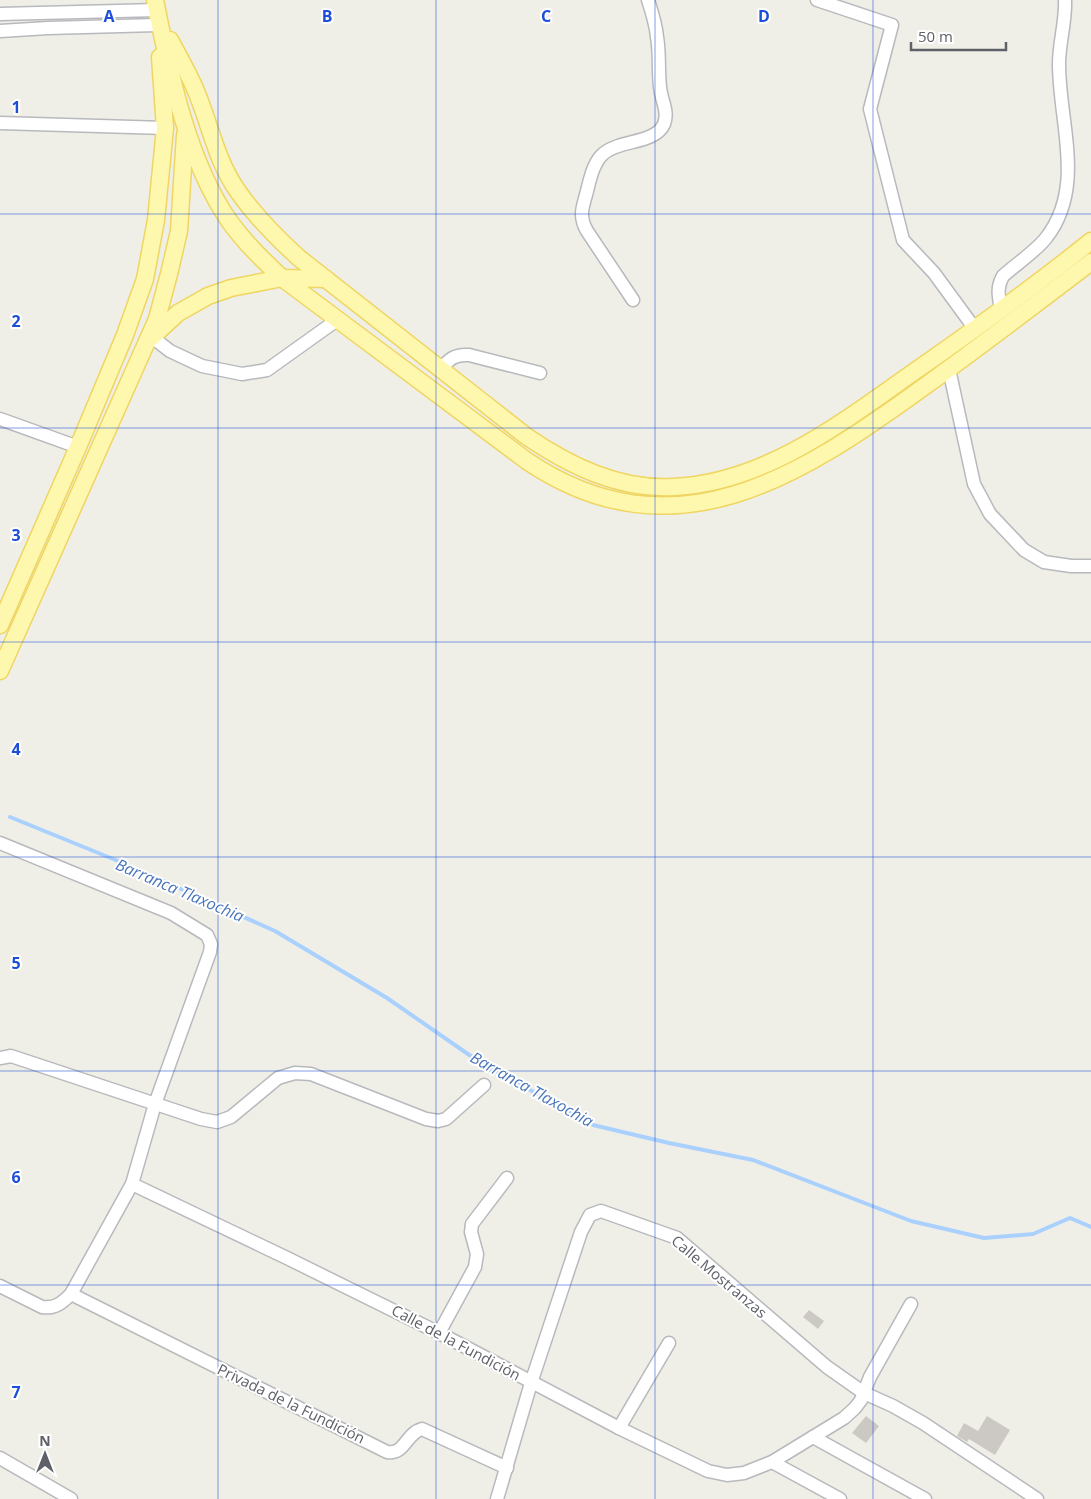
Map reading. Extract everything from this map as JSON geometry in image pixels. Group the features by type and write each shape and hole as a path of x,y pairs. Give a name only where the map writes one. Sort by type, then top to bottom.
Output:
{"main road":[{"path":"158,10 196,91 215,148 237,190 278,239 299,258 441,370 551,454 572,465 625,483 649,487 674,487 705,483 750,471 788,454 847,419 975,330 1091,241"},
{"path":"1,621 78,447 125,335 145,279 156,220 165,128 158,10"},
{"path":"158,10 185,128 210,188 229,221 252,250 282,278 337,320 546,474 588,492 631,503 652,506 679,506 725,498 754,489 788,474 854,435 949,369 1091,262"},
{"path":"0,671 149,339 156,319 179,231 185,128 196,91"},
{"path":"149,339 178,312 208,296 231,288 282,278 326,279"},
{"path":"125,335 149,339"}],"street":[{"path":"633,300 587,231 582,222 581,214 592,170 601,156 611,148 656,134 663,126 667,115 660,86 658,38 648,0"},
{"path":"817,0 892,25 870,109 903,240 934,273 975,330"},
{"path":"1001,310 997,291 1003,276 1045,239 1062,210 1067,187 1068,160 1059,65 1066,13 1065,0"},
{"path":"0,14 158,10"},
{"path":"0,31 48,28 158,10"},
{"path":"0,123 165,128"},
{"path":"149,339 202,366 242,374 267,370 337,320"},
{"path":"441,370 449,358 460,354 540,373"},
{"path":"949,369 974,484 990,514 1024,550 1044,562 1071,566 1091,566"},
{"path":"0,419 78,447"},
{"path":"0,843 170,913 207,935 210,944 210,952 155,1104 132,1184 71,1294 62,1303 55,1306 42,1307 0,1286"},
{"path":"0,1058 11,1056 201,1119 217,1122 231,1117 278,1078 295,1073 311,1074 426,1119 438,1121 446,1119 484,1085"},
{"path":"439,1333 475,1267 476,1254 471,1232 472,1224 508,1178"},
{"name":"Calle de la Fundición","path":"132,1184 439,1333 619,1428 708,1471 727,1475 744,1474 772,1462 844,1418 855,1408 911,1304"},
{"name":"Calle Mostranzas","path":"498,1499 531,1383 585,1222 590,1215 601,1211 677,1238 827,1367 864,1393 893,1406 923,1423 1037,1499"},
{"name":"Privada de la Fundición","path":"71,1294 388,1452 394,1453 399,1451 411,1434 422,1429 507,1468"},
{"path":"619,1428 669,1343"},
{"path":"812,1437 925,1499"},
{"path":"0,1458 71,1499"},
{"path":"772,1462 840,1499"}],"building":[{"path":"809,1310 824,1321 818,1329 803,1317"},
{"path":"866,1416 879,1426 866,1443 852,1433"},
{"path":"987,1416 1010,1430 995,1455 969,1439 967,1442 957,1436 964,1423 978,1431"}],"waterway":[{"name":"Barranca Tlaxochia","path":"10,817 123,863 275,931 387,998 478,1061 593,1125 753,1160 911,1221 984,1238 1033,1234 1070,1218 1091,1227"}]}
